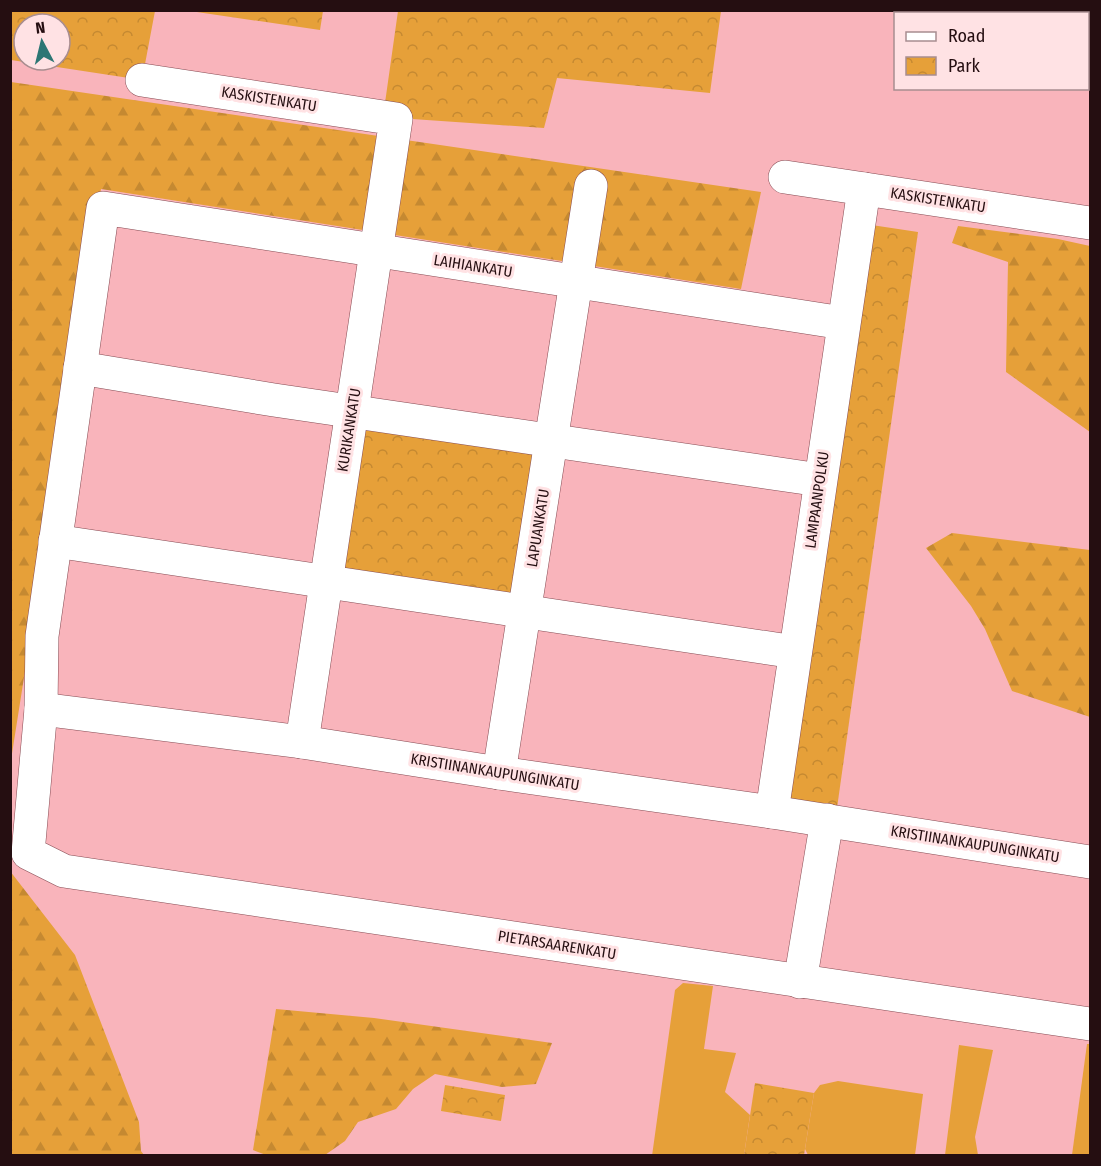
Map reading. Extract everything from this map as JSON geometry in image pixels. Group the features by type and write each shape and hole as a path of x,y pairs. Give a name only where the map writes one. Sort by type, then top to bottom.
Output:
{"street":[{"name":"KASKISTENKATU","path":"142,80 396,118"},
{"name":"KURIKANKATU","path":"302,742 396,118"},
{"name":"KASKISTENKATU","path":"785,177 1090,223"},
{"name":"LAPUANKATU","path":"499,773 591,186"},
{"name":"LAMPAANPOLKU","path":"772,812 864,189"},
{"name":"LAIHIANKATU","path":"80,368 103,208 843,323"},
{"path":"41,709 42,636 80,368 352,412 820,480"},
{"path":"55,541 795,652"},
{"name":"KRISTIINANKAUPUNGINKATU","path":"41,709 302,742 827,820 1090,862"},
{"name":"PIETARSAARENKATU","path":"41,709 28,853 64,871 1090,1024"},
{"path":"800,982 827,820"}],"green space":[{"path":"10,11 155,11 142,80 72,69 72,12 12,12 12,60"},
{"path":"190,11 323,11 320,30"},
{"path":"398,11 721,11 710,93 557,78 544,128 383,117"},
{"path":"11,82 761,192 741,289 101,189 11,760"},
{"path":"865,224 918,232 837,808 784,800"},
{"path":"958,226 1058,239 1090,246 1090,432 1006,372 1008,262 952,243"},
{"path":"352,412 552,441 524,612 326,582"},
{"path":"952,533 1090,550 1090,717 1012,691 985,629 971,606 926,548"},
{"path":"10,871 75,955 139,1122 141,1151 144,1155 11,1155"},
{"path":"683,983 713,986 704,1049 736,1053 725,1092 750,1115 744,1155 652,1156 675,990"},
{"path":"276,1009 374,1018 552,1043 536,1084 502,1087 435,1074 413,1089 396,1109 358,1122 345,1141 325,1155 266,1155 253,1150"},
{"path":"1087,1044 1090,1044 1090,1155 1072,1155"},
{"path":"959,1045 993,1050 975,1137 978,1155 945,1155"},
{"path":"838,1081 923,1094 915,1155 808,1155 805,1149 814,1093 820,1085"},
{"path":"755,1083 814,1093 804,1155 744,1155"},
{"path":"445,1085 505,1095 501,1121 441,1111"}]}
